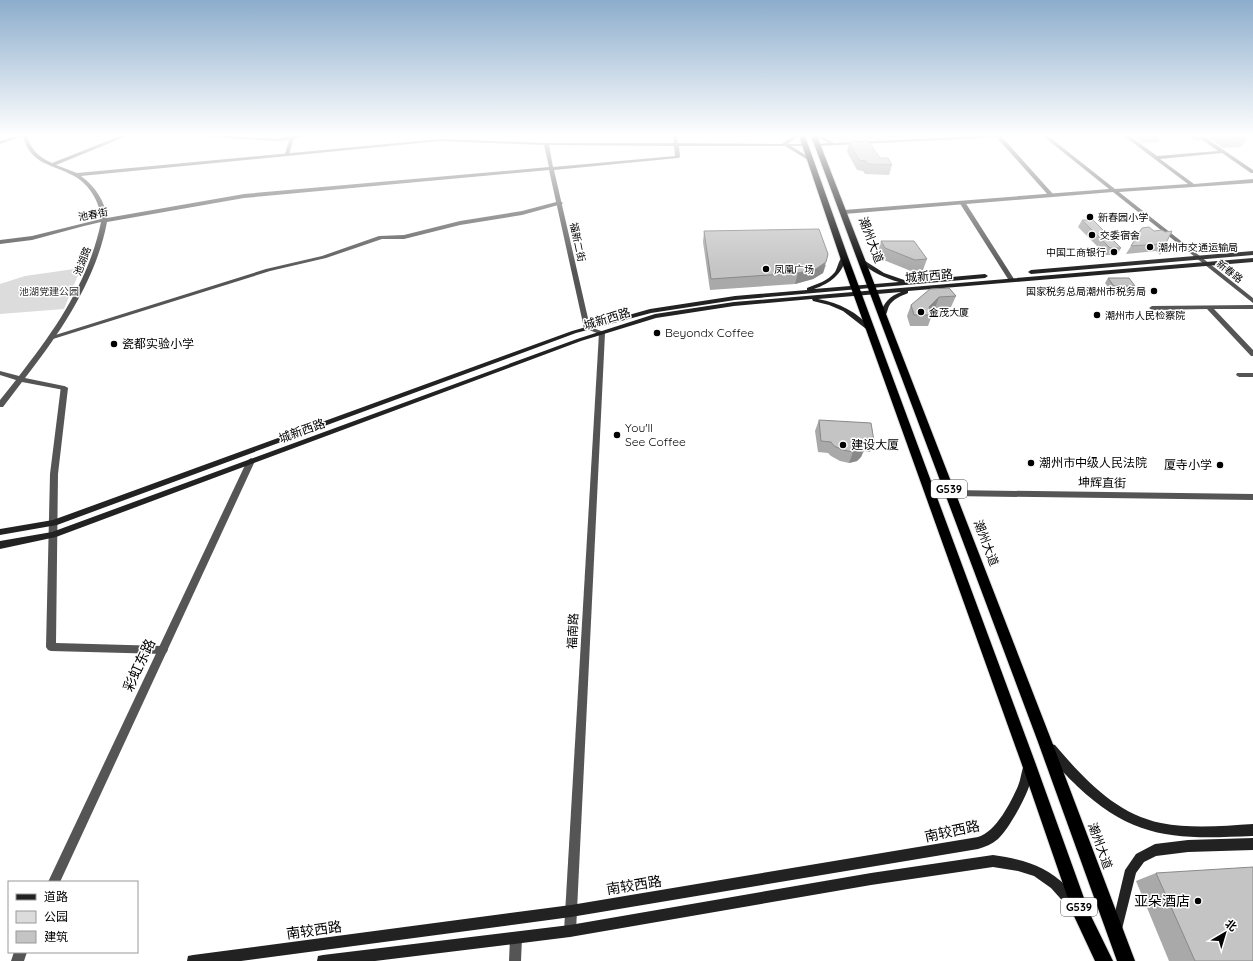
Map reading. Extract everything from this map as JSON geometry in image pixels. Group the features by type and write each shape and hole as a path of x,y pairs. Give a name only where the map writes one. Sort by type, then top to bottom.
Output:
{"highway":[{"name":"G539","path":"818,181 1028,762 1082,916 1104,961"},
{"name":"潮州大道","path":"833,181 1045,742 1126,961"}],"main road":[{"name":"城新西路","path":"0,532 54,523 587,328 650,311 735,298 799,293 873,290 1198,257 1253,253"},
{"path":"799,293 830,281 841,268 844,257"},
{"name":"城新西路","path":"1009,277 1253,260"},
{"path":"862,261 882,275 915,286"},
{"path":"883,315 886,306 891,299 915,286"},
{"name":"城新西路","path":"0,545 53,535 579,340 655,316 734,304 804,298 857,291"},
{"path":"804,298 822,301 853,313 872,332"},
{"path":"1045,742 1086,788 1108,806 1138,822 1182,831 1253,830"},
{"name":"南较西路","path":"193,961 571,911 970,846 988,840 1002,824 1020,795 1028,775 1028,762"},
{"path":"1116,932 1131,870 1140,858 1155,850 1166,848 1253,844"},
{"path":"324,961 570,931 871,879 993,861 1012,863 1032,868 1048,877 1061,888 1082,916"}],"street":[{"name":"池湖路","path":"0,405 21,379 68,313 85,280 95,256 104,217 97,196 83,181"},
{"path":"86,184 92,181"},
{"name":"池春街","path":"0,242 32,238 83,224 244,196 415,181"},
{"name":"福新二街","path":"555,181 587,328"},
{"path":"1038,181 1051,195"},
{"name":"新春路","path":"1102,181 1253,301"},
{"path":"1187,181 1193,185"},
{"path":"844,212 1051,195 1253,181"},
{"path":"962,202 1009,277"},
{"path":"51,338 268,270 324,257 381,237 404,237 435,228 522,213 560,203"},
{"path":"1152,308 1253,307"},
{"path":"1209,308 1253,354"},
{"path":"587,328 602,332"},
{"name":"福南路","path":"570,931 602,332"},
{"path":"0,373 64,388 54,474 51,646 163,650"},
{"path":"1239,375 1253,375"},
{"name":"彩虹东路","path":"54,881 251,462"},
{"name":"坤辉直街","path":"951,494 1253,497"},
{"path":"515,961 516,938"}],"green space":[{"name":"池湖党建公园","path":"81,268 64,309 0,314 0,284 25,276"}],"building":[{"path":"1082,220 1093,220 1121,248 1110,248"},
{"path":"1149,227 1154,231 1172,231 1164,247 1160,244 1131,246 1142,228"},
{"name":"凤凰广场","path":"819,229 828,254 826,262 816,269 798,273 711,279 704,231"},
{"path":"881,241 914,241 927,259 915,260 885,248"},
{"path":"1108,278 1129,278 1135,286 1114,286"},
{"path":"949,288 956,296 939,297 929,307 932,315 914,315 911,305 930,289"},
{"path":"819,420 871,423 874,441 867,440 861,451 853,452 843,450 834,446 831,442 821,441"},
{"name":"亚朵酒店","path":"1253,867 1253,961 1195,961 1156,873"}],"place":[{"name":"新春园小学","path":"1090,217"},
{"name":"交委宿舍","path":"1092,235"},
{"name":"潮州市交通运输局","path":"1150,247"},
{"name":"中国工商银行","path":"1114,252"},
{"name":"凤凰广场","path":"766,269"},
{"name":"国家税务总局潮州市税务局","path":"1154,291"},
{"name":"金茂大厦","path":"921,312"},
{"name":"潮州市人民检察院","path":"1097,315"},
{"name":"Beyondx Coffee","path":"657,333"},
{"name":"瓷都实验小学","path":"114,344"},
{"name":"You'll See Coffee","path":"617,435"},
{"name":"建设大厦","path":"843,445"},
{"name":"潮州市中级人民法院","path":"1031,463"},
{"name":"厦寺小学","path":"1220,465"},
{"name":"亚朵酒店","path":"1198,901"}]}
